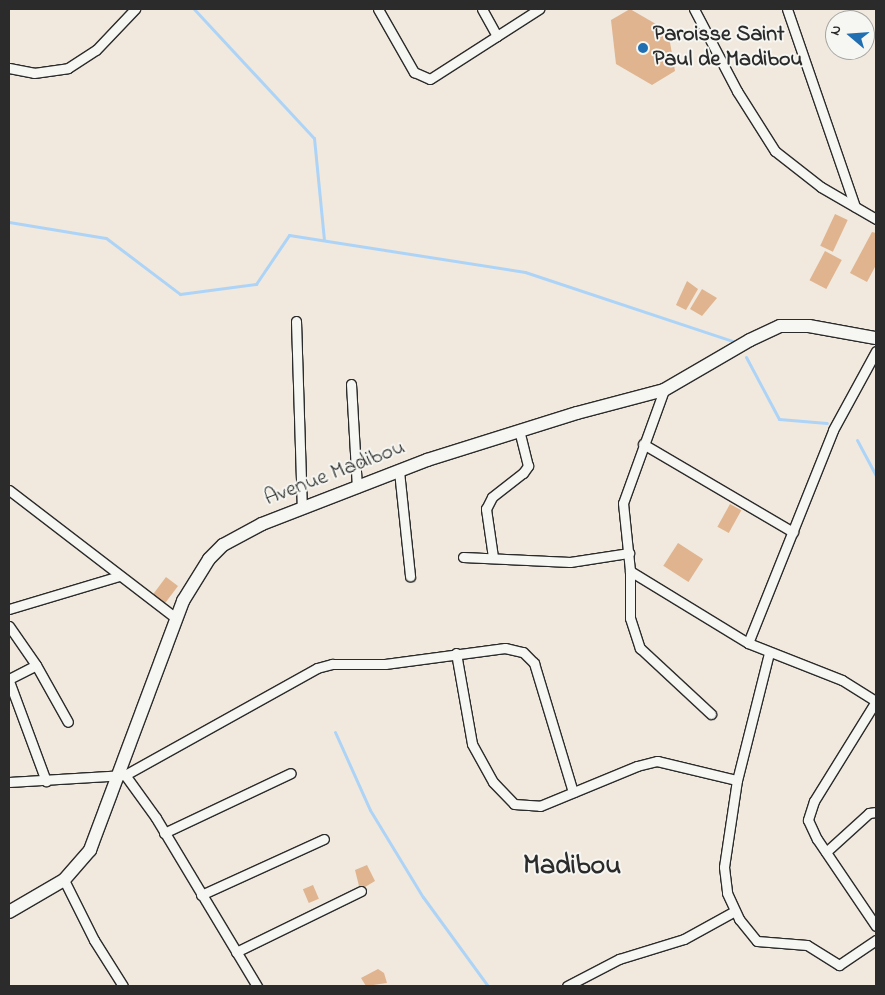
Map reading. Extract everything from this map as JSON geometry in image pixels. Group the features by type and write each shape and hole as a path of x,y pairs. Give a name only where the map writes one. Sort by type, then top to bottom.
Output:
{"street":[{"path":"9,68 34,73 68,68 96,50 135,9"},
{"path":"378,9 414,72 424,79 437,76 539,9"},
{"path":"482,9 497,36"},
{"path":"694,9 732,83 775,151 804,176 876,218"},
{"path":"787,9 855,207"},
{"path":"296,321 302,509"},
{"name":"Avenue Madibou","path":"9,912 64,880 90,850 121,776 176,618 196,578 223,546 262,524 399,472 519,430 664,390 750,340 780,326 808,326 876,338"},
{"path":"748,643 836,424 876,351"},
{"path":"351,384 357,488"},
{"path":"664,390 623,503 629,553 630,618 640,648 711,714"},
{"path":"493,557 486,509 492,498 523,473 528,466 519,430"},
{"path":"643,444 793,532"},
{"path":"399,472 410,576"},
{"path":"9,490 176,618"},
{"path":"463,558 493,557 570,562 629,553"},
{"path":"630,571 748,643 769,653 842,680 876,701 808,812 811,829 876,926"},
{"path":"9,609 119,576"},
{"path":"9,626 36,665 68,722"},
{"path":"9,782 121,776 318,668 332,664 385,664 456,653 505,648 516,649 529,656 534,663 573,792"},
{"path":"456,653 472,744 505,797 514,804 531,808 637,766 657,761 737,780"},
{"path":"769,653 737,780 724,867 727,893 735,911 757,941 807,945 839,965 876,940"},
{"path":"36,665 9,680 46,781"},
{"path":"164,833 291,773"},
{"path":"121,776 164,833 258,986"},
{"path":"826,852 870,812 876,812"},
{"path":"201,895 324,839"},
{"path":"64,880 94,940 123,986"},
{"path":"236,952 362,891"},
{"path":"567,986 619,959 698,933 735,911"}],"building":[{"name":"Paroisse Saint Paul de Madibou","path":"630,9 668,31 675,71 652,85 616,64 611,20"},
{"path":"835,214 848,220 833,252 820,246"},
{"path":"872,232 876,233 876,265 867,282 850,273"},
{"path":"825,251 842,260 826,289 810,280"},
{"path":"687,281 698,289 686,310 676,305"},
{"path":"702,289 717,298 702,316 690,309"},
{"path":"730,504 741,510 729,533 717,527"},
{"path":"678,543 703,559 688,582 663,566"},
{"path":"166,577 178,586 164,605 152,596"},
{"path":"367,865 375,881 360,890 355,870"},
{"path":"313,885 319,899 309,903 303,889"},
{"path":"378,969 384,973 387,983 366,986 361,978"}],"waterway":[{"path":"194,9 314,138 324,240"},
{"path":"9,222 106,238 180,294 256,284 289,235 525,272 733,341"},
{"path":"746,357 779,419 827,423"},
{"path":"857,440 876,475"},
{"path":"335,732 370,810 423,897 488,986"}],"place":[{"name":"Paroisse Saint Paul de Madibou","path":"643,48"}],"district":[{"name":"Madibou","path":"572,867"}]}
